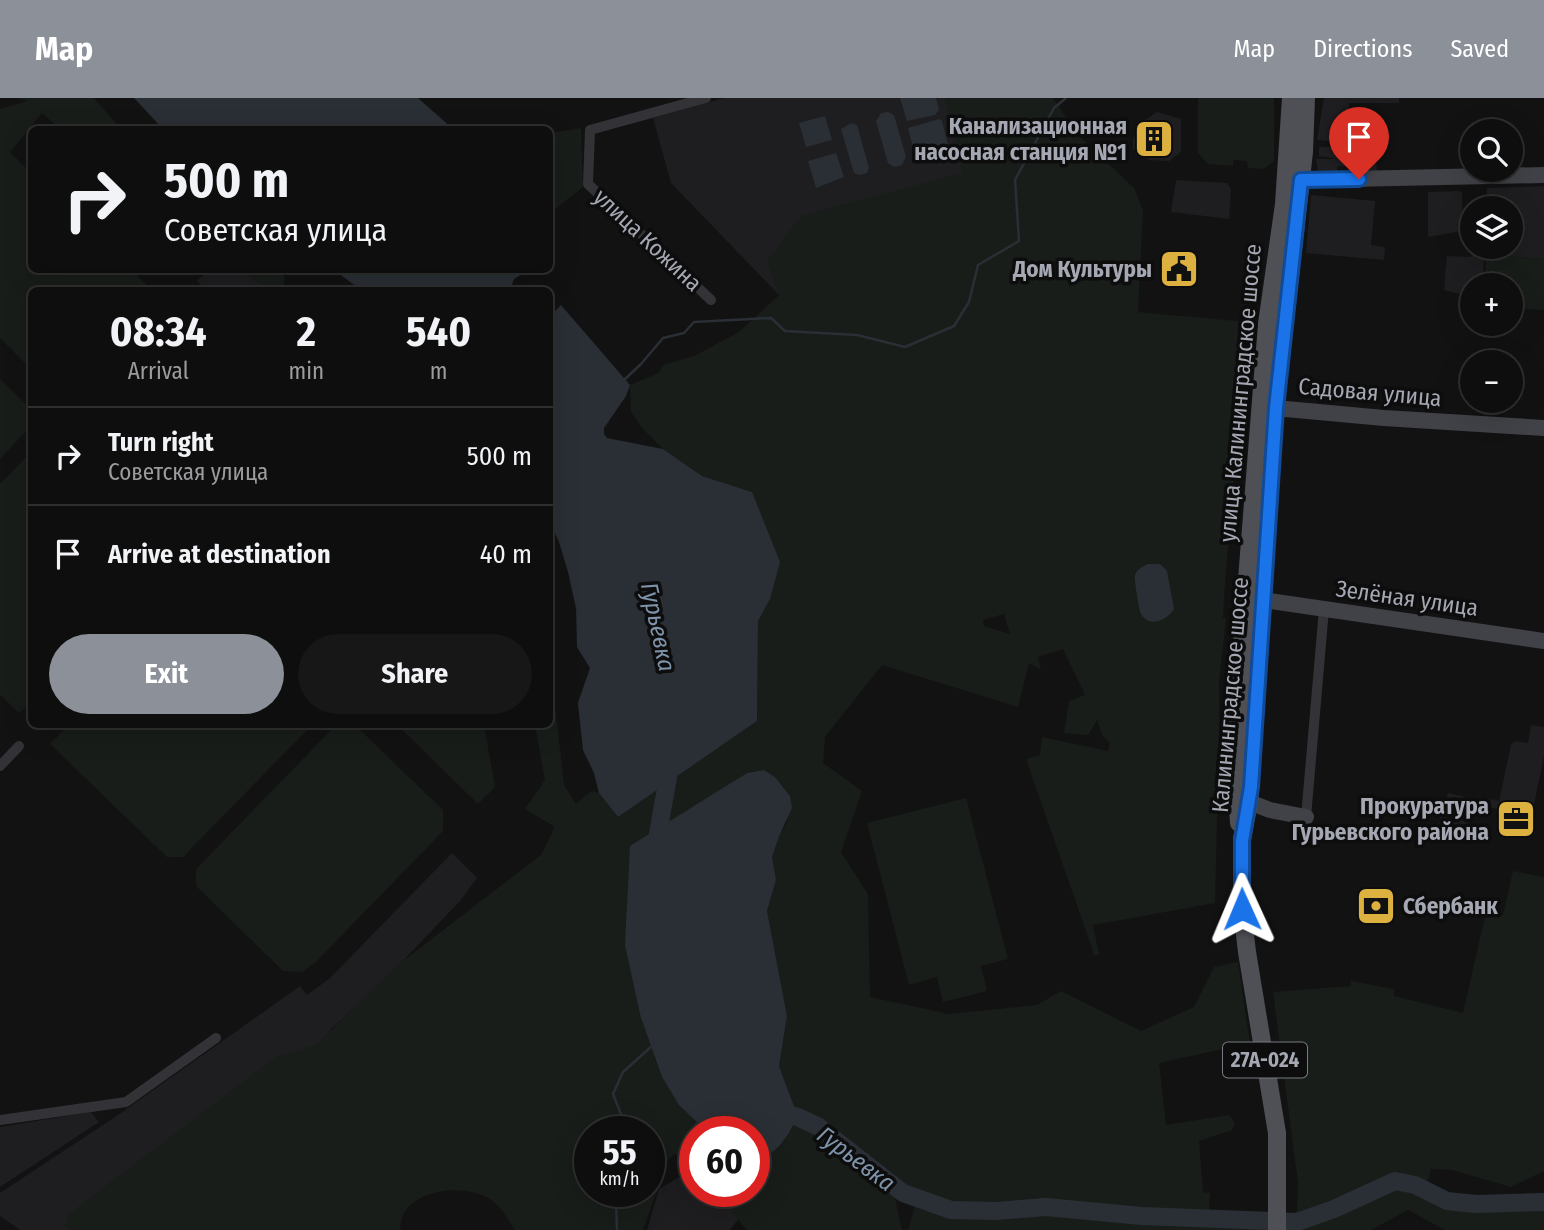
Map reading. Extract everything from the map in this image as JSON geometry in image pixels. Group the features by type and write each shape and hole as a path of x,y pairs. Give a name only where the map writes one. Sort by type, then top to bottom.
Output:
{"main road":[{"name":"улица Калининградское шоссе","path":"1291,98 1294,180"},
{"name":"улица Калининградское шоссе","path":"1250,816 1236,776 1239,682 1267,324 1294,180 1306,98"},
{"name":"Калининградское шоссе","path":"1277,1222 1277,1133 1242,909 1294,180"}],"street":[{"name":"улица Кожина","path":"706,98 590,130 588,184 712,300"},
{"path":"1294,180 1544,175"},
{"name":"Садовая улица","path":"1276,408 1544,428"},
{"name":"Зелёная улица","path":"1263,600 1544,641"},
{"path":"1250,816 1306,817 1324,609"},
{"path":"0,765 19,746"},
{"path":"0,1120 126,1102 216,1038"}],"shaded area":[{"path":"18,98 94,98 118,126 57,126 42,113 31,126 28,126 28,130 10,152 28,170 28,273 134,273 149,287 28,287 28,366 0,338 0,109 27,101"},
{"path":"724,98 1038,98 1050,124 779,295 671,183 653,118"},
{"path":"945,98 1053,98 1077,134 1134,188 1143,210 1138,312 1247,322 1219,682 1215,903 1093,925 1099,955 1091,955 1094,954 1026,759 1040,755 1042,737 1108,751 1110,742 1103,737 1097,720 1088,735 1064,733 1069,701 1085,695 1063,649 1038,657 1041,670 1029,663 1018,707 882,665 825,737 823,763 862,791 841,852 868,894 870,997 949,1014 1037,1005 1061,991 1141,1031 1194,1007 1214,967 1238,962 1250,1043 1159,1063 1166,1125 1229,1115 1235,1123 1232,1130 1199,1141 1203,1192 1210,1193 1209,1214 1262,1217 1266,1218 1267,1225 1287,1225 1288,1217 1297,1211 1298,1183 1273,992 1351,986 1351,981 1394,989 1394,996 1463,1013 1486,912 1503,915 1513,871 1544,877 1544,1171 1511,1187 1452,1170 1431,1169 1427,1186 1450,1196 1476,1201 1544,1195 1544,1230 1445,1230 1408,1210 1371,1230 908,1230 918,1195 894,1193 902,1230 747,1230 728,1207 770,1207 770,1150 798,1117 779,1066 787,1016 767,911 776,880 772,857 787,822 790,796 775,777 764,770 747,773 707,799 642,1021 662,1077 679,1105 690,1116 679,1116 679,1155 674,1154 665,1168 665,1116 574,1116 574,1207 651,1207 643,1230 515,1230 495,1203 474,1192 460,1191 434,1193 411,1204 404,1213 400,1230 70,1230 65,1226 69,1214 277,1056 316,1045 395,967 541,855 555,827 525,809 545,780 536,728 553,728 553,700 564,785 576,804 591,791 599,793 618,817 757,721 758,621 770,599 752,492 702,476 663,449 631,412 630,385 659,373 663,365 694,356 739,332 779,295 767,261 801,216 962,173","holes":["1004,614 1010,634 984,626 983,620"]},
{"path":"1198,98 1274,98 1274,161 1264,169 1248,168 1247,161 1233,160 1233,166 1208,164 1198,153"},
{"path":"1324,98 1399,98 1399,103 1349,103 1348,143 1317,140"},
{"path":"1157,112 1181,119 1181,152 1169,161 1149,160 1133,149 1133,139 1141,123"},
{"path":"581,128 583,187 553,211 553,133"},
{"path":"1375,142 1377,171 1357,171 1357,167 1338,166 1337,171 1318,172 1316,159 1338,159 1319,156 1319,147 1357,147 1357,143"},
{"path":"1176,180 1227,183 1231,189 1229,219 1171,212"},
{"path":"1544,186 1544,259 1523,258 1523,196 1486,196 1487,188"},
{"path":"1428,192 1462,192 1460,231 1428,237"},
{"path":"1311,195 1375,201 1371,245 1385,247 1384,260 1306,253"},
{"path":"1447,256 1484,259 1483,273 1460,273 1460,294 1444,290"},
{"path":"1486,259 1544,259 1544,310 1523,309 1523,273 1485,273"},
{"path":"206,273 246,273 264,287 203,287 197,281"},
{"path":"246,273 280,273 285,277 283,287 264,287"},
{"path":"0,379 28,406 28,429 0,459"},
{"path":"28,455 28,705 19,713 0,695 0,484"},
{"path":"1531,725 1544,727 1544,756 1532,814 1500,801 1498,809 1478,805 1479,797 1499,801 1511,745 1515,741 1528,743"},
{"path":"66,728 309,728 183,857 167,857 50,744"},
{"path":"333,728 358,728 443,810 443,831 316,962 302,972 283,971 196,886 196,869"},
{"path":"400,728 485,728 495,787 478,804"},
{"path":"1448,793 1472,801 1467,831 1439,825 1443,802 1446,801"},
{"path":"966,798 1008,959 981,966 987,991 943,1002 937,977 909,985 867,823"},
{"path":"452,853 477,878 460,901 380,985 331,1029 321,1075 118,1230 20,1230 0,1216 0,1193 121,1113 300,986 307,995 330,978"},
{"path":"91,1112 99,1122 0,1187 0,1127"},
{"path":"679,1177 679,1207 731,1207 740,1217 730,1230 647,1230 654,1207 665,1207 665,1186"}],"water":[{"path":"134,98 418,98 450,126 160,126"},
{"path":"900,98 936,98 939,110 935,115 907,121"},
{"path":"881,113 894,115 906,157 902,165 894,167 888,163 876,121"},
{"path":"825,116 832,140 806,147 799,123"},
{"path":"939,119 942,121 949,149 916,159 908,128"},
{"path":"851,123 857,125 869,168 867,173 860,175 854,173 841,129"},
{"path":"836,153 844,177 816,188 808,161"},
{"path":"338,273 524,273 514,279 511,287 357,287"},
{"path":"561,305 630,385 626,396 604,428 607,438 663,449 702,476 752,492 780,562 770,599 758,621 757,721 618,817 599,793 594,773 583,750 578,703 590,668 577,647 576,608 568,572 553,529 553,313"},
{"path":"1148,564 1160,564 1167,571 1174,609 1168,616 1154,622 1145,619 1141,614 1135,583 1137,571"},
{"path":"764,770 775,777 790,796 792,808 772,857 776,880 767,911 787,1016 779,1066 798,1117 786,1137 770,1153 770,1116 690,1116 679,1105 662,1077 641,1018 625,945 630,846 747,773"}],"waterway":[{"path":"625,379 663,338 684,333 694,322 771,318 785,331 857,335 905,347 954,326 969,302 978,265 1019,241 1015,180 1054,108 1066,98"},
{"name":"Гурьевка","path":"655,850 671,761"},
{"path":"622,1116 613,1094 623,1072 652,1046"},
{"name":"Гурьевка","path":"775,1110 819,1127 903,1193 951,1210 996,1211 1046,1207 1142,1216 1297,1222 1334,1209 1395,1181 1415,1185 1447,1201 1476,1204 1544,1202"},
{"path":"616,1207 617,1230"}],"place":[{"name":"Канализационная насосная станция №1","path":"1154,139"},
{"name":"Дом Культуры","path":"1179,269"},
{"name":"Прокуратура Гурьевского района","path":"1516,819"},
{"name":"Сбербанк","path":"1376,906"}],"route":[{"path":"1242,909 1242,841 1250,802 1276,408 1301,180 1359,179"}]}
